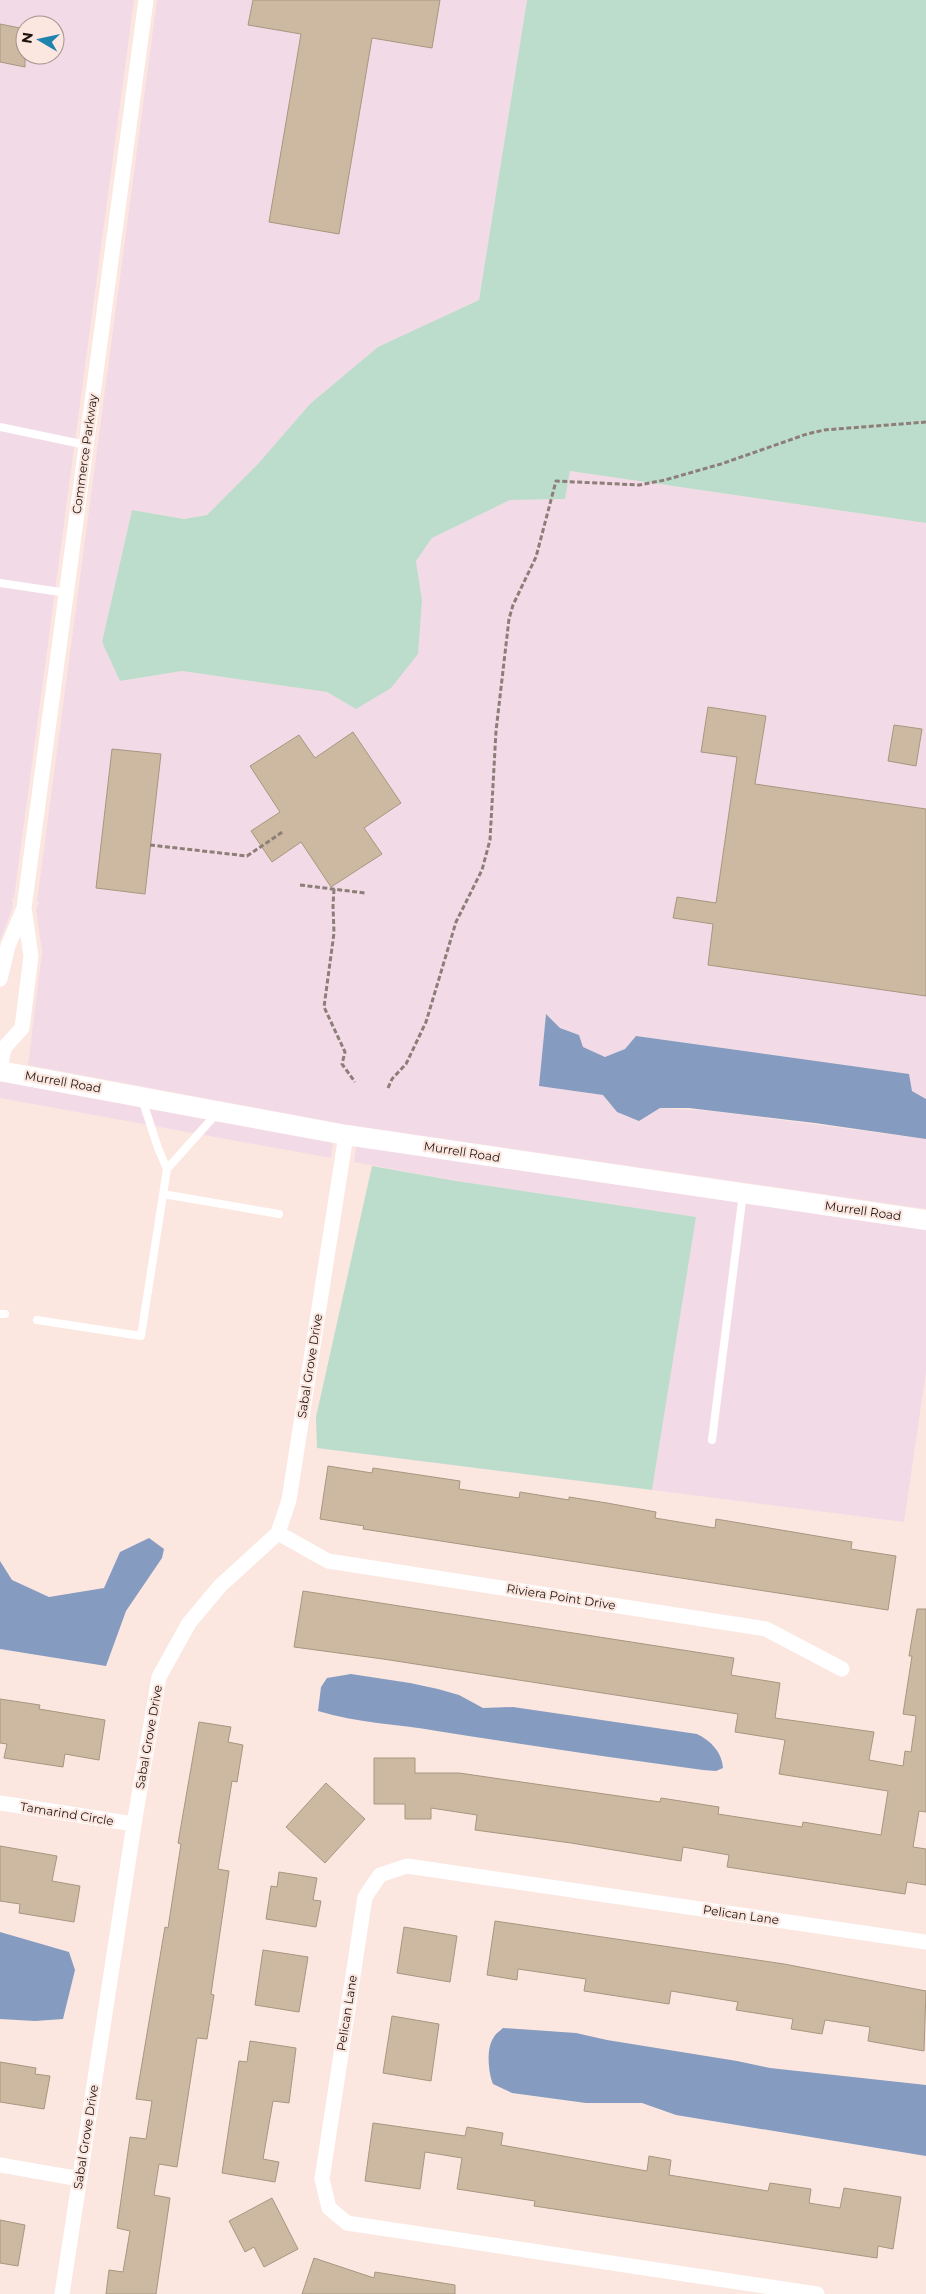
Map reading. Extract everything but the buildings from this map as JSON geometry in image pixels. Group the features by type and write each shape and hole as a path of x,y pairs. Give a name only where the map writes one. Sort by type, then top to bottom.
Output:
{"street":[{"name":"Commerce Parkway","path":"0,978 8,946 24,908 146,0"},
{"name":"Commerce Parkway","path":"0,1070 2,1044 22,1028 32,956 24,908"},
{"name":"Murrell Road","path":"0,1070 346,1135 926,1220"},
{"name":"Sabal Grove Drive","path":"62,2294 134,1824 159,1677 189,1622 220,1586 278,1534 289,1500 346,1135"},
{"name":"Riviera Point Drive","path":"278,1534 328,1561 766,1629 842,1669"},
{"name":"Tamarind Circle","path":"0,1803 134,1824"},
{"name":"Pelican Lane","path":"817,2294 347,2224 329,2208 322,2179 365,1897 380,1875 408,1866 926,1942"},
{"path":"0,2165 80,2179"}],"lane":[{"path":"0,427 86,445"},
{"path":"0,583 67,593"},
{"path":"37,1320 141,1336 167,1169 158,1148 142,1097"},
{"path":"167,1169 218,1112"},
{"path":"712,1440 743,1193"},
{"path":"163,1194 279,1214"}],"path":[{"path":"388,1088 392,1079 406,1064 426,1022 443,958 456,922 482,870 487,854 490,840 496,731 509,619 513,605 536,557 556,482 639,485 665,480 721,464 807,434 824,430 926,422"},
{"path":"150,845 247,856 284,831"},
{"path":"300,885 365,893"},
{"path":"334,890 334,933 324,1008 345,1052 342,1064 355,1082"}],"shaded area":[{"path":"0,0 134,0 14,898 12,898 13,906 0,941"},
{"path":"157,0 527,0 479,300 378,348 207,515 184,519 132,510 102,642 121,681 182,671 327,692 356,708 422,600 416,561 432,538 510,500 565,499 570,471 926,523 926,1099 912,1091 908,1074 636,1036 625,1049 605,1057 583,1047 579,1035 560,1028 546,1014 539,1086 603,1095 617,1112 660,1108 713,1111 926,1139 926,1209 348,1125 28,1065 42,952 36,909 39,902 37,901"},
{"path":"0,1081 333,1143 331,1158 0,1098"},
{"path":"356,1146 926,1230 926,1372 904,1522 652,1490 695,1217 456,1181 354,1162"}],"green space":[{"path":"527,0 926,0 926,523 570,471 565,499 510,500 432,538 416,561 422,600 418,654 391,688 356,709 327,692 182,671 120,681 102,642 132,510 184,519 207,515 258,464 310,404 378,347 479,300"},
{"path":"372,1166 456,1181 696,1217 652,1490 317,1448 316,1417"}],"water":[{"path":"546,1014 560,1028 579,1035 583,1047 605,1057 625,1049 636,1036 909,1074 912,1091 926,1099 926,1139 689,1108 660,1108 639,1121 617,1112 603,1095 539,1086"},
{"path":"149,1538 164,1549 162,1558 126,1611 106,1666 0,1649 0,1561 12,1580 49,1597 104,1588 120,1552"},
{"path":"351,1674 438,1689 459,1695 483,1708 513,1707 697,1734 715,1748 723,1768 716,1771 703,1770 636,1761 362,1721 318,1711 321,1687 327,1678"},
{"path":"0,1932 69,1952 75,1970 63,2019 35,2021 0,2019"},
{"path":"503,2028 576,2033 770,2068 926,2085 926,2156 676,2115 642,2103 586,2103 512,2093 493,2084 489,2066 491,2041"}]}
